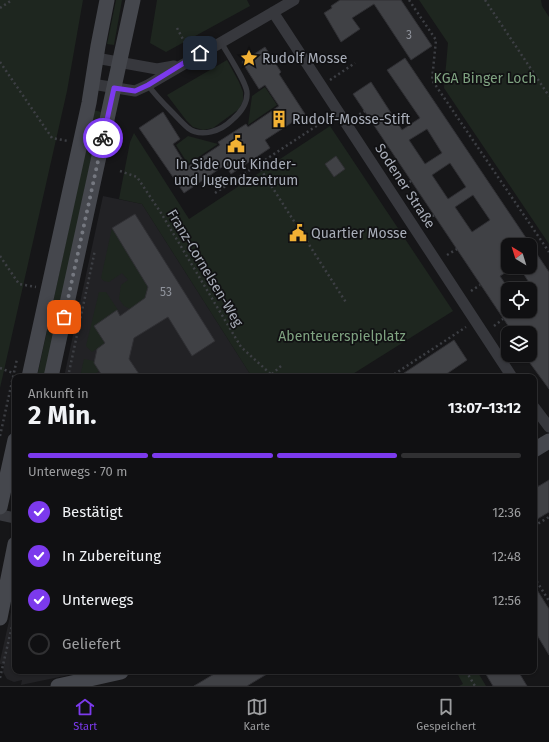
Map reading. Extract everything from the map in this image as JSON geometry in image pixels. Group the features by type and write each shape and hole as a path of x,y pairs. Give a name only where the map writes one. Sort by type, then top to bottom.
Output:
{"main road":[{"path":"30,374 80,144 107,0"},
{"path":"52,374 133,0"},
{"path":"537,448 549,440"},
{"path":"0,507 12,453"},
{"path":"7,619 12,572"},
{"path":"58,686 113,674"},
{"path":"98,686 119,674"}],"street":[{"path":"92,84 135,91 148,85 294,0"},
{"name":"Sodener Straße","path":"273,12 510,374"},
{"path":"96,58 157,69 180,65"},
{"path":"537,411 549,427"},
{"path":"0,515 12,517"}],"lane":[{"path":"148,85 158,98 189,129 201,133 214,132 229,124 244,106 247,93 221,42"}],"path":[{"path":"0,8 12,0"},
{"path":"409,0 436,40 432,80 549,252"},
{"path":"486,0 549,96"},
{"path":"177,28 186,45"},
{"path":"0,62 52,138 80,144"},
{"path":"330,80 355,63"},
{"path":"355,118 365,111"},
{"path":"215,192 327,119"},
{"path":"378,152 387,146"},
{"path":"258,165 347,304"},
{"name":"Franz-Cornelsen-Weg","path":"120,171 137,177 161,213 241,347 272,374"},
{"path":"401,187 411,181"},
{"path":"424,222 434,215"},
{"path":"447,256 456,249"},
{"path":"0,256 19,284 48,290"},
{"path":"471,291 480,285"},
{"path":"494,326 503,319"},
{"path":"395,374 466,327"},
{"path":"272,374 281,366"},
{"path":"537,524 549,516"},
{"path":"537,582 549,601"},
{"path":"0,678 7,619"},
{"path":"468,674 475,686"}],"shaded area":[{"path":"103,196 142,204 250,374 65,374"},
{"path":"12,607 12,674 74,674 21,685 22,680 14,682 7,679 3,672 4,665 0,664"}],"green space":[{"path":"0,0 83,0 67,91 0,388"},
{"path":"116,0 122,0 114,45 107,44"},
{"path":"157,0 247,0 250,6 166,52 150,43"},
{"name":"KGA Binger Loch","path":"419,0 541,0 542,6 549,17 549,244 444,88 448,43"},
{"path":"227,60 243,92 243,101 239,109 213,128 203,130 193,127 167,95"},
{"path":"265,87 277,105 248,125 252,96"},
{"path":"94,110 101,112 46,374 38,374"},
{"name":"Abenteuerspielplatz","path":"330,126 453,311 353,374 250,374 142,204 119,199 130,142 134,133 189,219"},
{"path":"188,136 218,144 188,164 176,145"},
{"path":"112,228 148,287 145,298 130,309 124,306 119,299 121,285 128,280 122,273 109,282 104,281 101,278"},
{"path":"99,292 106,292 118,310 94,326 105,343 92,352 86,346"},
{"path":"84,359 94,361 99,371 94,374 81,374"},
{"path":"458,674 479,674 486,686 459,686 463,684"}],"building":[{"path":"340,0 401,0 432,46 411,60 374,4 352,18 360,29 341,42 324,13"},
{"name":"Rudolf-Mosse-Stift","path":"265,47 281,72 279,74 305,114 265,140 270,148 231,174 225,165 184,193 139,128 163,112 180,139 173,144 187,167 220,145 218,142 246,124 248,127 279,106 265,85 259,89 242,62"},
{"path":"405,58 526,238 501,238 501,274 503,274 500,276 504,282 501,282 501,315 353,94 371,82 402,130 420,118 387,70","holes":["427,129 442,153 425,164 409,140","450,163 466,187 448,199 432,175","473,195 490,220 472,232 455,207"]},
{"path":"336,156 345,169 334,177 325,164"},
{"path":"135,214 215,341 192,356 168,317 134,338 129,359 139,374 101,374 94,363 97,349 105,343 94,326 117,310 120,316 145,298 148,287 112,228"},
{"path":"537,254 549,272 549,389 529,362 537,362 537,326 508,326 503,318 537,318 537,282 529,282 524,274 537,274"},
{"path":"454,340 467,360 446,374 403,374"},
{"path":"549,480 549,512 537,519 537,487"},
{"path":"537,590 549,609 549,655 537,635"},
{"path":"214,674 267,674 247,686 194,686"},
{"path":"486,674 520,674 527,686 493,686"}],"way so far":[{"path":"64,317 98,167 103,138"}],"place":[{"name":"Rudolf Mosse","path":"249,58"},
{"name":"Rudolf-Mosse-Stift","path":"279,119"},
{"name":"In Side Out Kinder- und Jugendzentrum","path":"236,144"},
{"name":"Quartier Mosse","path":"298,233"}],"route":[{"path":"103,138 114,88 135,91 148,85 200,53"}]}
